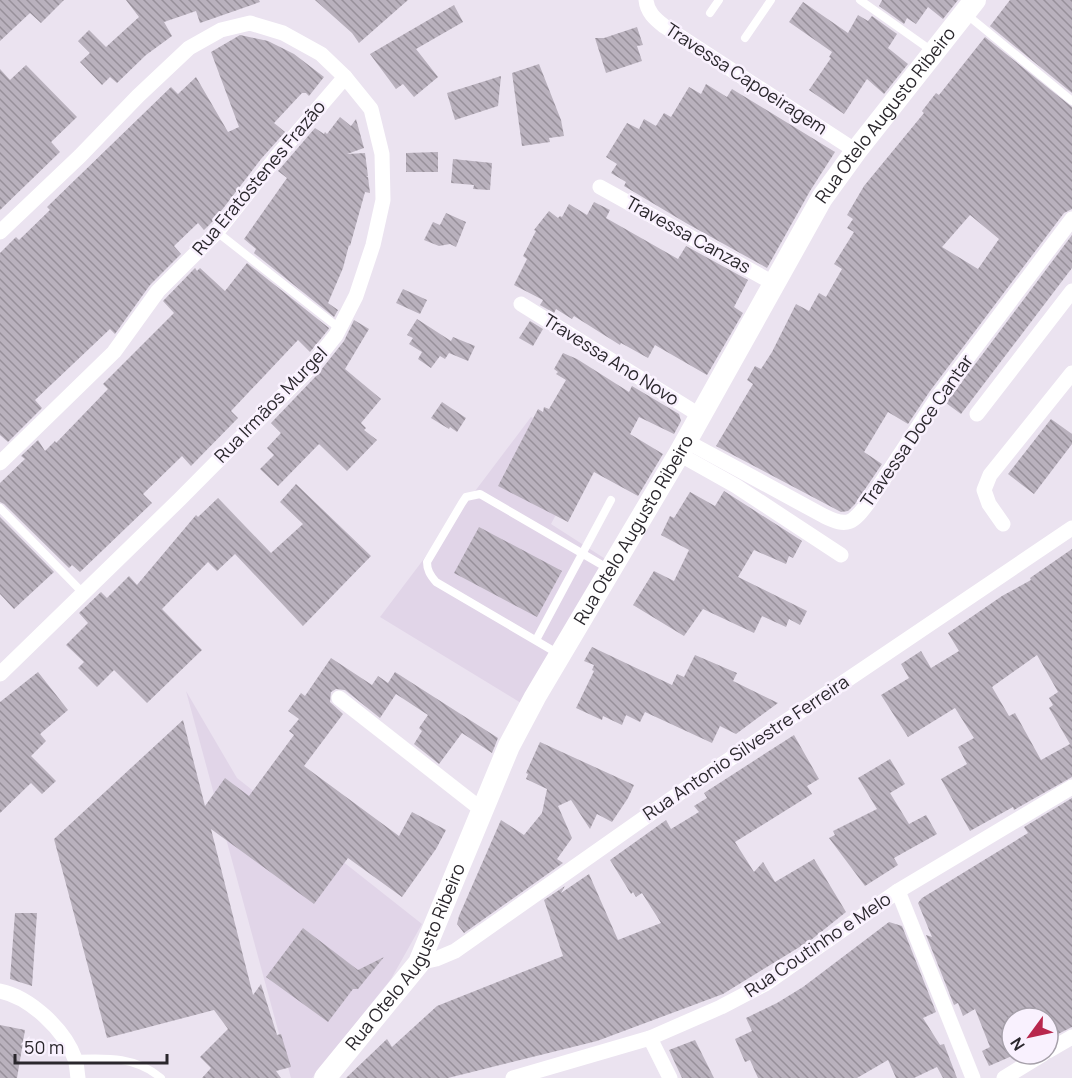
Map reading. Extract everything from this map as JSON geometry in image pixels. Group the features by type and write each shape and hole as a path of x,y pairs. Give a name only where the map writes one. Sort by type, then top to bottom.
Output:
{"street":[{"name":"Travessa Capoeiragem","path":"646,0 646,6 653,17 664,26 856,151"},
{"name":"Rua Otelo Augusto Ribeiro","path":"325,1078 419,963 509,746 560,655 683,448 822,198 970,6"},
{"name":"Rua Irmãos Murgel","path":"0,232 189,48 221,30 250,22 283,33 321,54 345,76 371,109 382,154 382,200 373,245 356,296 339,328 309,369 84,594 0,674"},
{"name":"Rua Eratóstenes Frazão","path":"0,463 114,352 159,291 217,232 278,154 345,76"},
{"name":"Travessa Canzas","path":"600,187 775,284"},
{"name":"Travessa Doce Cantar","path":"683,448 838,524 849,523 868,503 935,401 1072,219"},
{"path":"976,414 1071,296"},
{"name":"Travessa Ano Novo","path":"521,304 701,416"},
{"path":"1004,525 989,504 984,490 990,475 1072,373"},
{"path":"683,448 841,555"},
{"name":"Rua Antonio Silvestre Ferreira","path":"419,963 455,951 684,790 1072,528"},
{"path":"339,698 482,810"},
{"name":"Rua Coutinho e Melo","path":"513,1078 651,1038 721,1007 765,984 898,891 1072,788"},
{"path":"898,891 973,1078"},
{"path":"0,991 34,1007 57,1028 75,1059 78,1078"},
{"path":"651,1038 670,1078"},
{"path":"1004,1078 1024,1066"}],"lane":[{"path":"710,13 718,0"},
{"path":"745,38 771,0"},
{"path":"860,0 934,52"},
{"path":"970,6 1072,101"},
{"path":"217,232 339,328"},
{"path":"560,655 436,582 427,568 427,562 462,502 466,497 474,494 480,495 611,570"},
{"path":"536,640 611,500"},
{"path":"0,508 84,594"},
{"path":"75,1059 115,1058 152,1070 161,1078"}],"shaded area":[{"path":"531,417 588,454 551,524 607,560 521,703 380,617"},
{"path":"186,691 237,778 422,924 391,979 312,1078 291,1078"}],"building":[{"path":"0,0 64,0 41,23 30,13 0,41"},
{"path":"126,0 259,0 260,2 200,23 196,11 164,22 172,36 146,55 117,83 110,77 102,85 80,62 90,53 78,41 89,30 106,47 139,17"},
{"path":"315,0 408,0 359,43 352,33"},
{"path":"882,0 958,0 943,19 928,7 916,24 907,18 904,24 879,6"},
{"path":"1010,0 1072,0 1072,93 990,26"},
{"path":"803,2 848,33 858,15 868,21 872,16 897,34 888,48 908,64 884,94 867,79 844,114 809,90 831,58 829,57 832,52 789,22"},
{"path":"454,5 463,22 416,49 438,77 414,97 403,84 396,89 370,54"},
{"path":"637,27 643,45 637,46 642,61 606,73 595,38 604,38"},
{"path":"240,35 268,41 294,54 324,77 309,96 302,93 274,123 285,132 215,219 204,230 198,223 174,246 181,254 150,285 115,334 110,329 35,400 42,408 8,442 0,435 0,253 16,237 19,240 50,210 47,207 171,87 178,94 196,77 228,132 239,127 211,52"},
{"path":"985,37 1072,107 1072,209 1064,213 930,391 908,424 888,412 864,452 882,464 855,504 848,511 841,512 716,446 753,384 747,380 755,366 761,369 772,352 796,304 809,311 819,293 826,297 842,269 834,264 854,232 847,228 853,219 847,215 864,186 924,113 922,111 936,93 939,95","holes":["970,215 999,239 978,269 942,247"]},
{"path":"539,64 561,120 564,136 549,138 550,142 522,146 512,73"},
{"path":"26,65 77,117 51,142 60,152 0,210 0,69 10,80"},
{"path":"501,76 498,106 455,120 447,93"},
{"path":"706,84 727,97 732,89 835,152 810,191 767,268 624,186 626,182 611,173 617,164 606,157 627,123 639,129 644,119 656,126 664,113 671,117 689,87 701,94"},
{"path":"340,117 351,126 356,119 364,148 347,154 365,153 368,176 366,176 370,193 365,192 343,268 328,303 338,310 334,317 254,253 256,249 244,239 287,178 278,171 315,128 327,134"},
{"path":"438,152 438,172 406,172 406,153"},
{"path":"453,159 492,163 490,190 473,189 474,185 451,183"},
{"path":"594,202 610,210 606,218 678,259 686,246 748,280 734,307 743,313 707,375 655,345 648,358 621,343 620,345 574,316 572,319 556,309 554,313 540,305 543,300 514,285 527,259 523,256 536,231 534,230 549,211 558,218 562,217 569,204 587,215"},
{"path":"446,213 466,222 456,247 450,244 439,246 424,240 433,222 440,225"},
{"path":"1072,235 1072,268 961,414 946,403"},
{"path":"247,263 329,328 328,330 310,352 298,340 231,411 238,418 191,466 182,456 143,494 152,503 80,572 72,565 69,568 0,502 0,483 25,459 21,456 38,440 45,451 55,441 56,443 108,389 103,384 174,313 163,301 195,268 197,271 200,268 225,291"},
{"path":"403,289 427,300 420,314 396,303"},
{"path":"417,319 451,341 453,337 475,346 468,361 449,353 445,359 440,356 431,368 418,359 422,352 409,344 413,338 407,335"},
{"path":"354,320 369,329 345,369 381,399 361,423 366,428 364,430 377,440 347,471 319,444 278,486 260,469 274,455 267,448 281,433 271,423 317,375 344,341"},
{"path":"530,321 543,329 533,346 519,338"},
{"path":"563,353 577,359 629,392 632,386 679,414 681,421 674,434 639,417 630,434 663,454 638,496 594,472 568,522 498,486 538,409 543,412 544,407 549,409 566,380 556,374 558,372 554,369"},
{"path":"442,402 466,418 457,432 431,418"},
{"path":"1051,419 1072,434 1072,444 1034,494 1008,474"},
{"path":"296,484 371,556 303,626 235,554 217,571 208,562 162,609 202,650 147,703 114,670 97,687 78,668 84,662 66,645 88,623 79,613 101,592 107,598 129,576 137,585 196,515 198,517 218,498 271,553 303,524 280,502"},
{"path":"724,491 802,541 793,558 789,556 786,564 754,550 738,577 807,611 800,625 789,619 786,627 762,616 754,633 703,609 684,636 633,605 654,571 674,581 689,550 661,535 670,516 674,518 690,492 715,506"},
{"path":"0,517 54,572 14,609 0,594"},
{"path":"479,527 562,571 537,617 454,573"},
{"path":"1072,549 1072,777 1014,810 1013,807 970,831 941,779 967,764 958,747 974,738 955,708 908,737 881,695 909,678 901,664 921,651 931,668 959,651 948,633 1002,596 1031,580 1030,578","holes":["1037,655 1058,692 1049,698 1053,705 1049,708 1070,744 1041,760 1015,713 1009,716 992,687"]},
{"path":"592,647 672,685 677,674 684,677 695,655 737,673 733,681 778,703 736,734 720,726 712,743 645,712 640,722 626,715 622,725 603,716 602,720 576,708 594,671 592,670 594,665 584,661"},
{"path":"331,658 372,685 378,676 388,683 395,672 498,738 492,753 462,733 439,764 414,744 422,731 419,728 428,715 396,694 380,718 345,690 336,689 331,692 330,702 343,714 304,766 399,836 412,812 446,830 436,849 402,897 348,858 314,904 211,829 253,995 261,984 277,1035 281,1034 291,1067 276,1071 281,1078 202,1078 211,1068 200,1057 228,1029 214,1010 107,1038 54,839 183,720 205,806 225,778 249,796 294,735 289,731 299,719 288,711 301,693 305,696"},
{"path":"38,672 68,710 40,734 46,741 31,756 56,781 42,794 31,783 0,813 0,702"},
{"path":"794,735 819,779 807,786 812,794 735,842 754,872 763,862 775,882 814,859 846,912 811,940 723,994 597,1041 448,1078 346,1078 387,1039 392,1047 437,1006 563,956 544,900 565,886 561,893 589,874 618,940 661,923 642,893 636,897 633,892 631,894 610,860 666,820 671,829 699,812 694,806 707,798 704,793"},
{"path":"540,742 634,785 612,822 597,814 590,829 571,800 558,806 572,838 557,859 563,863 464,933 457,924 459,916 501,820 524,835 542,813 547,789 526,779 528,774 526,773"},
{"path":"890,759 905,784 890,793 909,824 926,815 937,834 894,858 898,865 865,886 829,838 835,835 833,831 877,809 858,778"},
{"path":"1072,798 1072,1027 1060,1033 1060,1006 1000,1006 1000,1061 989,1066 982,1051 990,1047 975,1009 963,1016 958,1003 954,1005 926,935 932,937 918,903 922,898 1028,833 1024,827"},
{"path":"15,913 37,913 32,986 10,979"},
{"path":"889,922 902,926 936,1012 923,1018 940,1045 944,1044 957,1078 943,1078 937,1067 914,1078 896,1078 888,1060 857,1078 758,1078 750,1060 745,1062 735,1039 752,1031 746,1018 803,987"},
{"path":"303,928 358,970 384,957 358,989 353,989 328,1022 266,977"},
{"path":"0,1025 25,1030 17,1078 0,1078"},
{"path":"695,1040 714,1078 682,1078 669,1050"}]}
